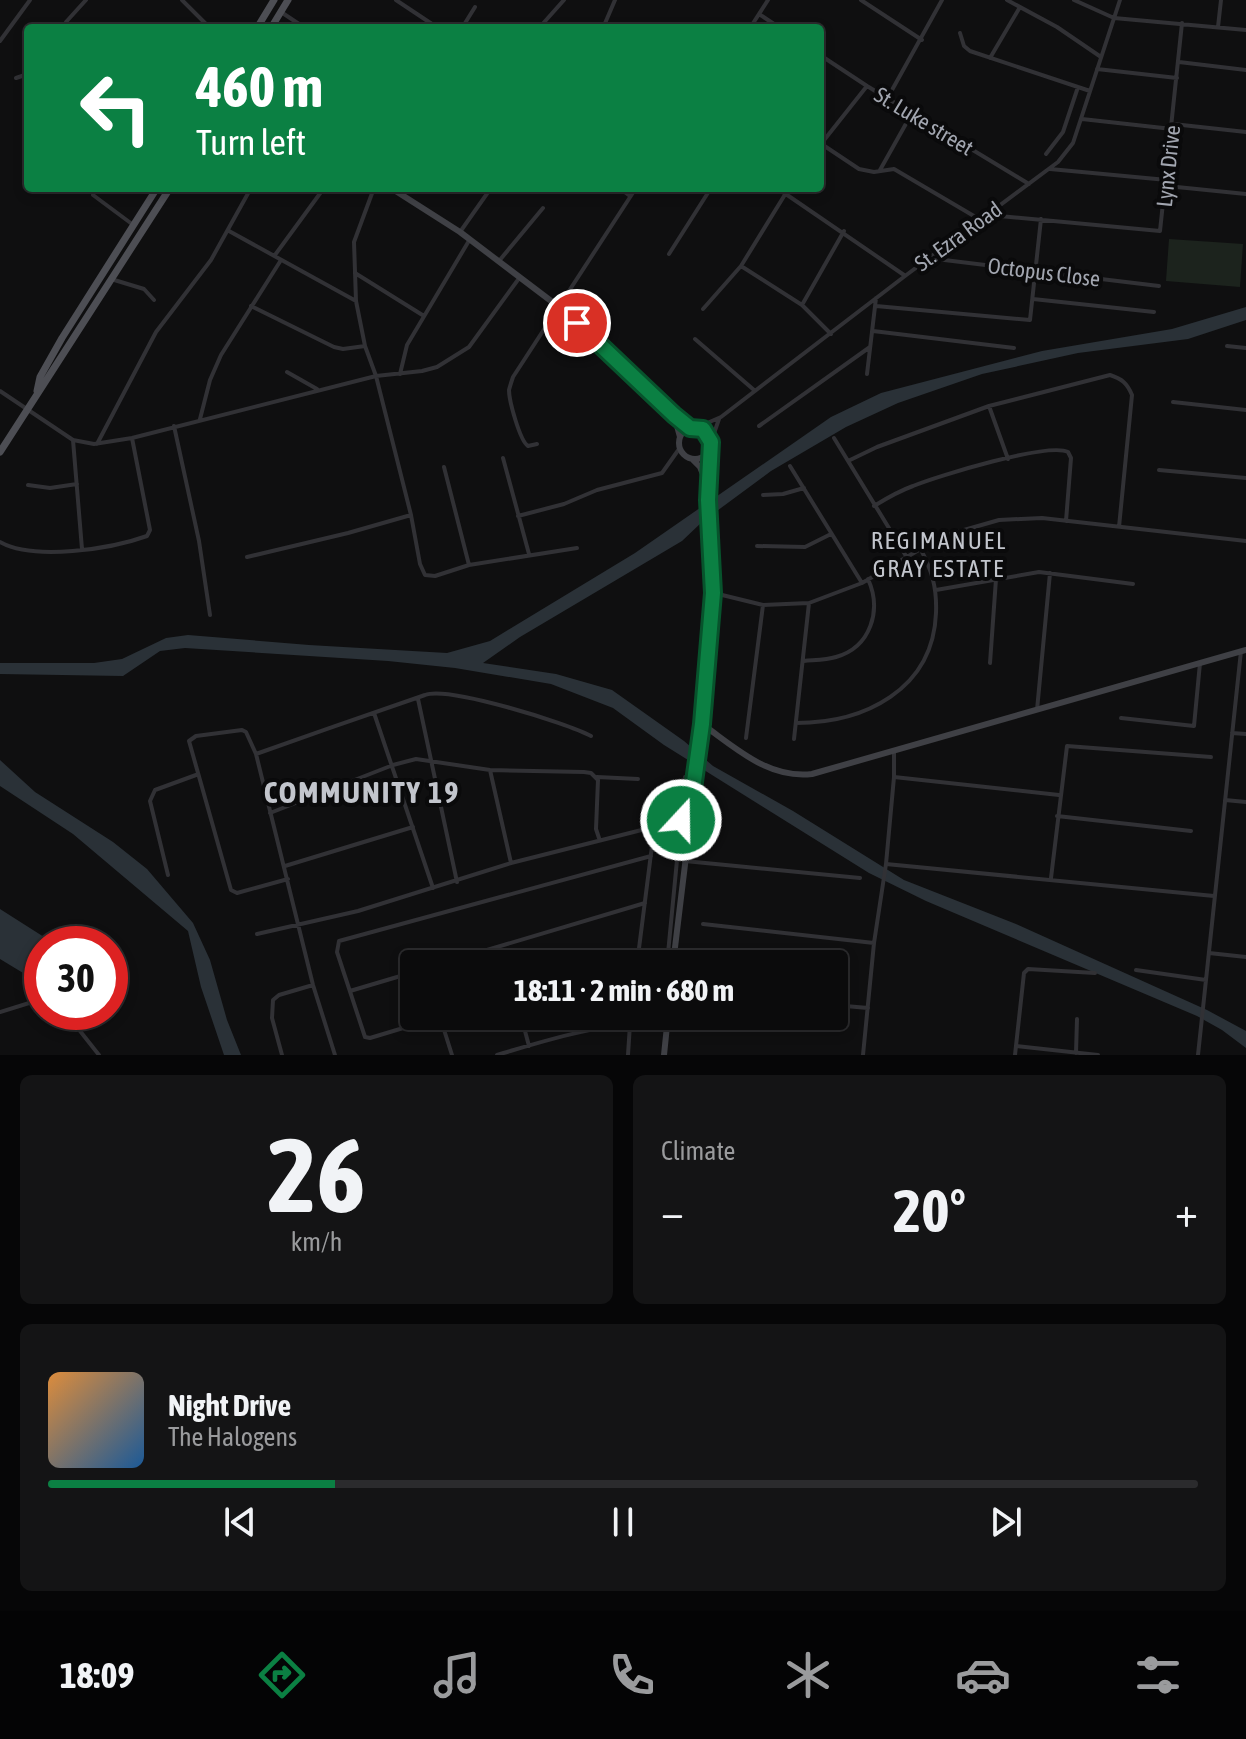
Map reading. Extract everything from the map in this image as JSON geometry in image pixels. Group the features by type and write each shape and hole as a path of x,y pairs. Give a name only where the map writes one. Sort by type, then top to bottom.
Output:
{"main road":[{"path":"259,24 274,0"},
{"path":"274,24 288,0"},
{"path":"44,379 62,338 155,192"},
{"path":"0,452 44,379 167,192"}],"street":[{"path":"0,41 30,0"},
{"path":"66,22 86,0"},
{"path":"182,0 206,24"},
{"path":"396,0 432,24"},
{"path":"543,24 564,0"},
{"path":"605,24 615,0"},
{"path":"753,24 768,0"},
{"path":"861,0 922,40"},
{"path":"887,99 942,0"},
{"path":"1007,0 1057,27 1101,57"},
{"path":"1074,0 1114,18 1246,30"},
{"name":"St. Ezra Road","path":"721,417 1050,169 1066,153 1082,119 1120,0"},
{"path":"1218,27 1221,0"},
{"path":"464,24 475,7"},
{"path":"990,58 1020,7"},
{"path":"281,12 299,24"},
{"path":"759,14 774,24"},
{"name":"Lynx Drive","path":"988,215 1159,232 1167,183 1182,23"},
{"path":"960,33 966,49 1090,91"},
{"name":"St. Luke street","path":"824,58 1029,184"},
{"path":"1179,62 1246,70"},
{"path":"1097,69 1177,78"},
{"path":"16,78 24,75"},
{"path":"824,140 867,86"},
{"path":"1046,154 1063,132 1078,87"},
{"path":"880,171 912,113"},
{"path":"1082,119 1246,132"},
{"path":"824,146 859,169 874,172 894,169 980,219"},
{"path":"1050,169 1246,194"},
{"path":"97,444 156,332 191,288 229,231 249,192"},
{"path":"275,255 321,192"},
{"path":"372,192 356,232 356,301 425,575 435,576 469,565 577,548"},
{"path":"397,192 470,239 559,307 674,415 707,433 711,461 708,500 713,593 702,724 675,950"},
{"path":"460,232 488,192"},
{"path":"624,192 630,196"},
{"path":"537,444 528,446 522,441 509,388 513,377 633,192"},
{"path":"669,254 708,192"},
{"path":"703,309 741,266 786,192"},
{"path":"790,192 905,276"},
{"path":"93,195 134,226"},
{"path":"499,261 543,208"},
{"path":"876,306 1028,322 1031,318 1042,218"},
{"path":"229,231 356,301"},
{"path":"802,305 844,231"},
{"path":"400,374 407,345 470,239"},
{"name":"Octopus Close","path":"928,258 1159,286"},
{"path":"200,419 213,370 281,260"},
{"path":"741,266 802,305 831,334"},
{"path":"354,273 424,316"},
{"path":"0,391 73,440 97,444 132,438 376,376 437,367 469,347 520,277"},
{"path":"111,279 144,289 154,300"},
{"path":"867,374 876,298"},
{"path":"1033,299 1154,312"},
{"path":"251,306 334,347 365,346"},
{"path":"873,331 1014,348"},
{"path":"695,339 754,390"},
{"path":"1227,346 1246,348"},
{"path":"759,426 870,347"},
{"path":"287,372 319,390"},
{"path":"848,461 877,447 989,406 1110,375 1129,386 1132,395 1119,527"},
{"path":"1173,402 1246,410"},
{"path":"989,406 1008,459"},
{"path":"518,516 662,473 679,449 680,437 674,415"},
{"path":"680,437 721,417"},
{"path":"692,459 702,457 710,446 721,417"},
{"path":"174,426 199,541 210,615"},
{"path":"0,542 10,548 37,552 82,549 144,538 150,533 132,438"},
{"path":"834,438 906,556"},
{"path":"73,440 82,549"},
{"path":"874,506 930,479 1058,448 1068,452 1071,458 1066,521"},
{"path":"679,449 700,467 708,488"},
{"path":"503,458 529,554"},
{"path":"790,466 862,583"},
{"path":"444,467 469,565"},
{"path":"1159,470 1246,478"},
{"path":"28,485 50,488 77,484"},
{"path":"763,495 804,488"},
{"path":"247,557 411,515"},
{"path":"713,593 763,605 809,603 862,583 920,548 963,528 999,520 1042,518 1246,541"},
{"path":"757,546 805,547 831,534"},
{"path":"796,723 837,720 877,705 902,689 917,671 930,650 936,618 934,576 920,548"},
{"path":"936,590 1025,573 1050,573 1133,584"},
{"path":"1037,710 1050,573"},
{"path":"804,661 837,657 860,644 868,634 875,610 873,590 868,579"},
{"path":"990,663 996,579"},
{"path":"794,739 809,603"},
{"path":"746,738 763,605"},
{"path":"702,724 768,768 791,776 812,774 1243,651 1198,1055"},
{"path":"1121,718 1194,726 1200,663"},
{"path":"256,754 425,694 497,705 565,723 591,736"},
{"path":"418,699 457,882"},
{"path":"374,713 433,888"},
{"path":"288,879 237,893 231,890 196,775 189,744 192,737 242,730 246,732 256,754 300,924 313,985 335,1055"},
{"path":"1232,733 1246,734"},
{"path":"1051,878 1065,750 1069,745 1211,757"},
{"path":"863,1055 874,943 886,865 894,751"},
{"path":"270,813 416,759 490,770 584,772 597,777 638,779"},
{"path":"490,770 511,863"},
{"path":"168,875 150,801 155,790 196,775"},
{"path":"597,777 596,829 599,839"},
{"path":"668,950 685,777"},
{"path":"894,777 1059,795"},
{"path":"1225,800 1246,802"},
{"path":"1057,816 1191,831"},
{"path":"257,934 358,911 511,863 689,818"},
{"path":"284,867 413,827"},
{"path":"640,950 653,838"},
{"path":"400,1029 365,1037 337,952 339,941 651,856"},
{"path":"685,861 860,878"},
{"path":"886,865 1051,878 1215,896"},
{"path":"487,950 645,903"},
{"path":"703,924 874,943"},
{"path":"1209,953 1246,957"},
{"path":"1015,1055 1022,981 1028,969 1095,973"},
{"path":"1136,970 1206,980"},
{"path":"350,991 400,976"},
{"path":"282,1055 272,1018 273,1000 279,995 313,985"},
{"path":"0,1012 24,1005"},
{"path":"848,1006 868,1008"},
{"path":"1076,1053 1077,1019"},
{"path":"79,1030 99,1055"},
{"path":"445,1030 452,1055"},
{"path":"525,1030 529,1046"},
{"path":"497,1055 602,1030"},
{"path":"628,1055 630,1030"},
{"path":"663,1030 664,1055"},
{"path":"1016,1046 1098,1055"}],"shaded area":[{"path":"1169,239 1243,244 1240,287 1166,281"},
{"path":"1246,307 1246,320 1188,339 1078,353 982,374 898,403 846,427 771,471 702,522 682,541 520,637 483,663 556,674 612,690 684,741 713,766 904,880 1016,924 1207,1010 1246,1031 1246,1048 1197,1016 926,901 869,873 664,745 613,708 551,684 455,668 388,661 185,648 160,651 123,676 0,674 0,663 94,663 122,659 166,638 188,635 447,653 490,641 635,553 831,417 881,393 1042,351 1172,329"},
{"path":"0,760 35,792 113,842 147,869 193,923 210,960 227,1020 241,1055 224,1055 201,987 188,931 73,834 0,786"},
{"path":"0,909 27,926 24,926 24,974 0,959"}],"district":[{"name":"REGIMANUEL GRAY ESTATE","path":"939,555"},
{"name":"COMMUNITY 19","path":"362,793"}],"route":[{"path":"577,323 674,415 690,428 703,429 710,437 708,500 713,593 702,724 689,818 681,820"}]}
